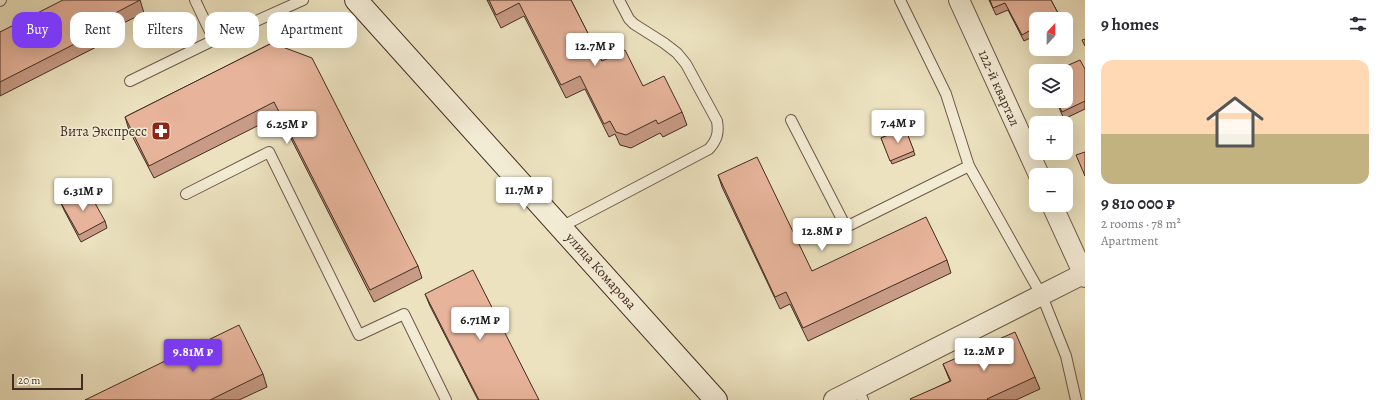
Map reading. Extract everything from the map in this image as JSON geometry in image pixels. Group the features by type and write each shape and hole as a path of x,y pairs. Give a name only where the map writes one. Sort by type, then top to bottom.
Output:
{"street":[{"name":"улица Комарова","path":"356,0 716,400"},
{"name":"122-й квартал","path":"959,0 1036,168"},
{"path":"834,400 860,394 1042,296 1085,275 1055,212"}],"lane":[{"path":"195,0 205,21"},
{"path":"259,20 303,0"},
{"path":"561,227 709,148 715,142 717,135 717,121 686,64 671,48 634,24 629,19 619,0"},
{"path":"900,0 946,94 969,166 1042,296 1066,356 1075,399"},
{"path":"130,81 205,44"},
{"path":"791,120 846,227 969,166"},
{"path":"186,194 269,152 360,335 404,314 446,400"}],"building":[{"path":"63,0 140,0 117,12 70,12 70,46 0,82 0,32 12,26 12,48 62,48 62,12 39,12"},
{"path":"489,0 571,0 602,61 625,50 643,86 664,76 682,112 658,124 656,120 626,135 616,132 610,121 604,124 580,76 561,85 519,3 496,15"},
{"path":"990,0 1051,0 1057,12 1029,12 1029,31 1022,35 1005,3 993,8"},
{"path":"1085,39 1085,46 1082,40"},
{"path":"267,46 267,48 285,48 312,58 418,266 370,290 274,102 149,166 125,117"},
{"path":"1080,60 1085,69 1085,101 1073,107 1073,64 1071,64"},
{"path":"1060,108 1070,108 1062,112"},
{"path":"905,128 914,151 890,161 881,138"},
{"path":"1085,152 1085,176 1076,155"},
{"path":"757,157 812,271 926,217 947,260 803,328 786,292 775,297 718,175"},
{"path":"87,189 105,221 79,235 61,203"},
{"path":"473,270 539,400 479,400 425,294"},
{"path":"239,325 263,374 210,400 85,400"},
{"path":"1015,332 1035,377 987,399 988,400 910,399 951,381 943,364"}],"place":[{"name":"Вита Экспресс","path":"161,131"}]}
